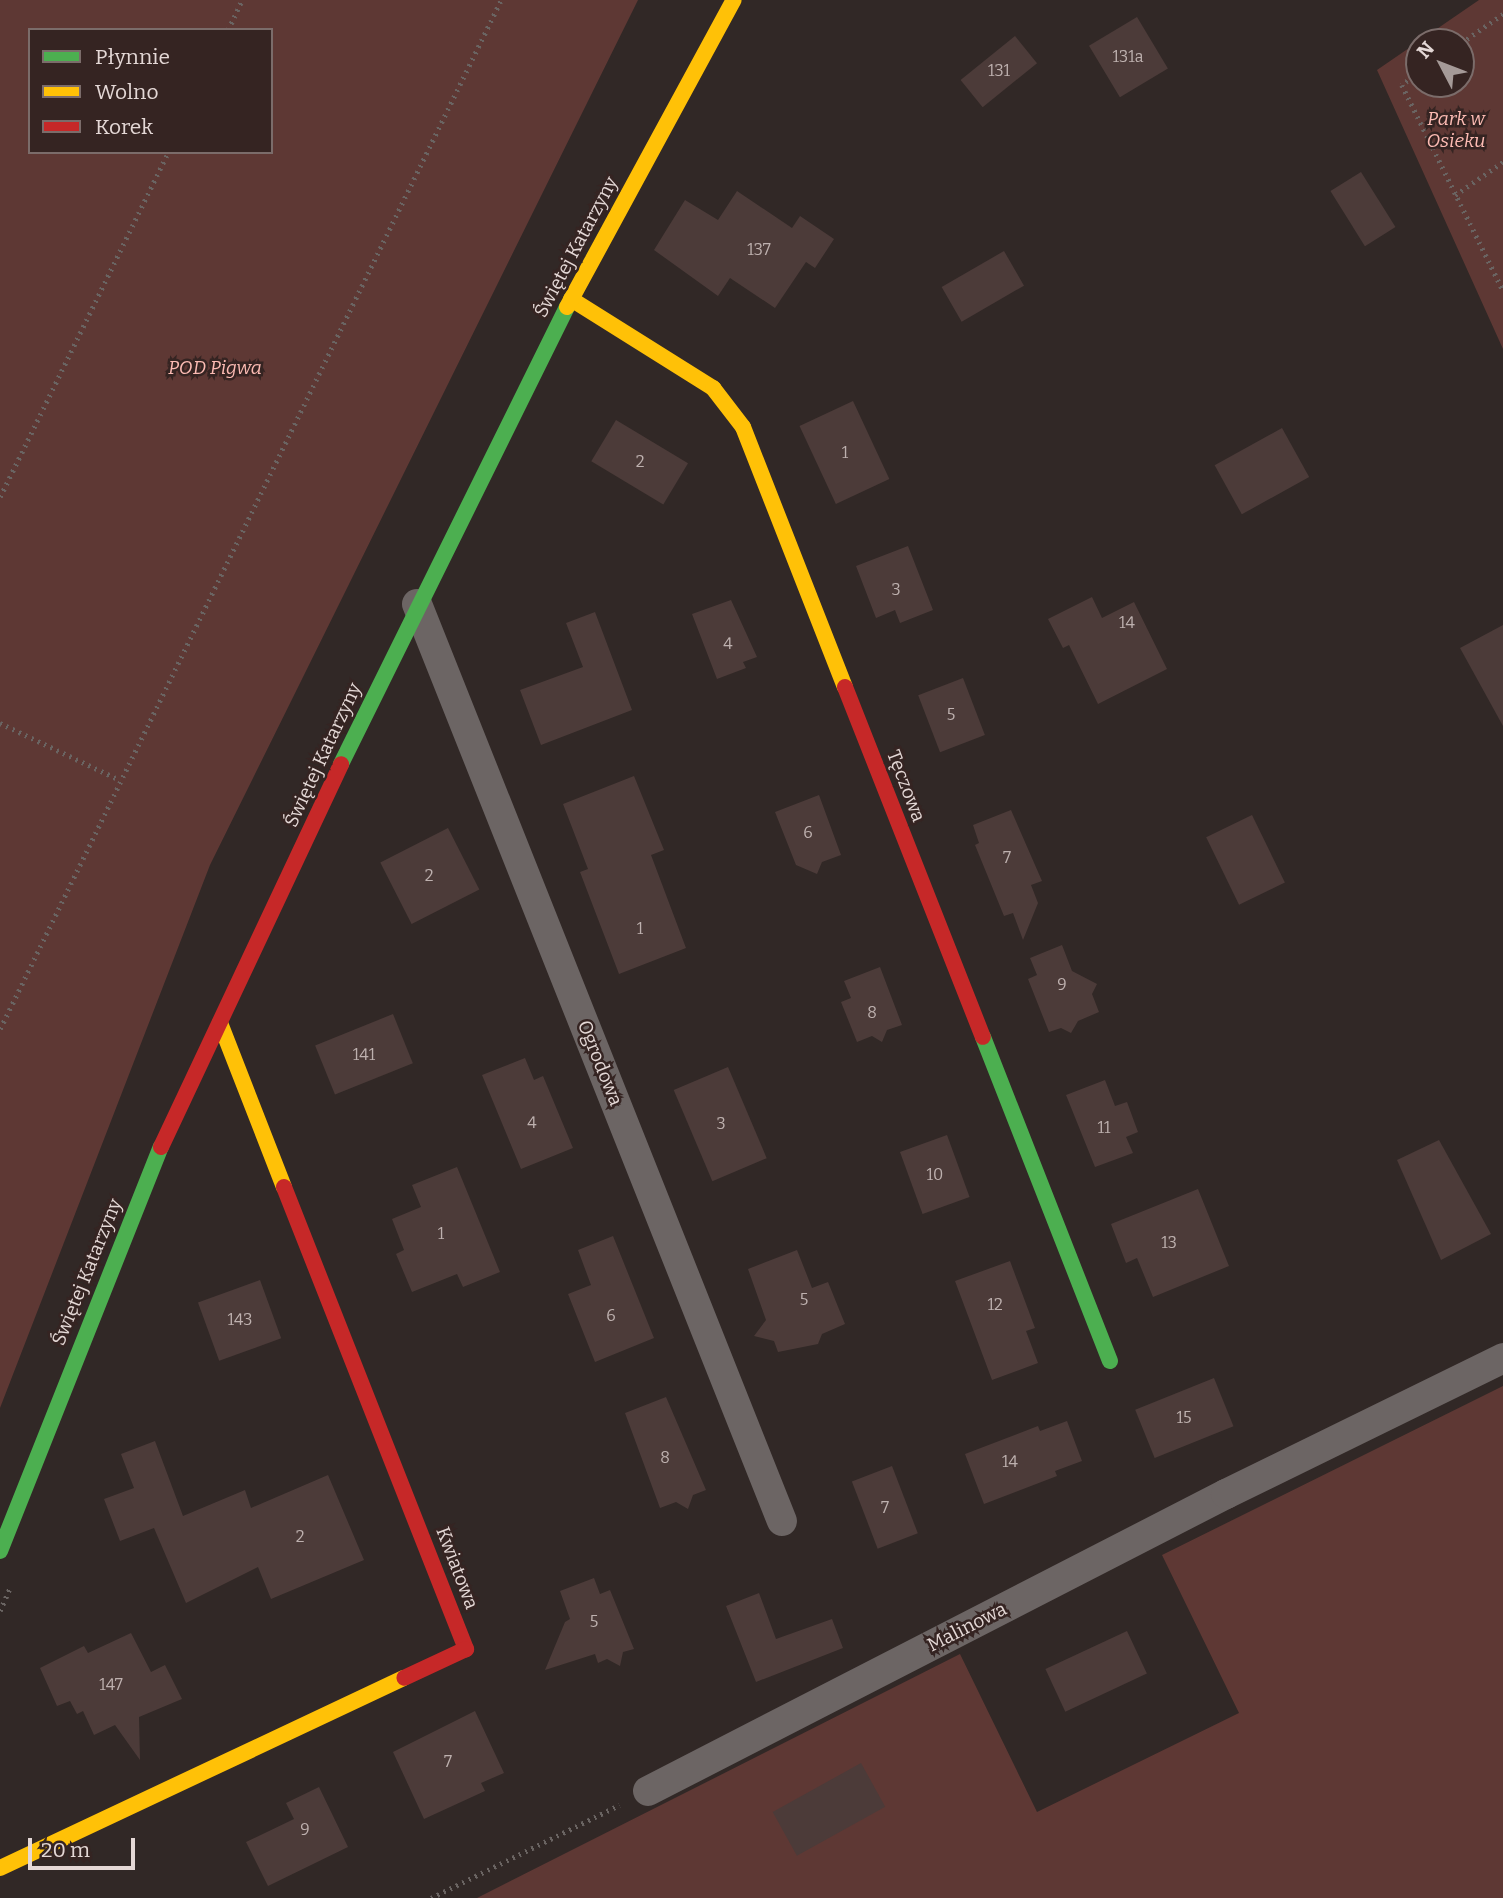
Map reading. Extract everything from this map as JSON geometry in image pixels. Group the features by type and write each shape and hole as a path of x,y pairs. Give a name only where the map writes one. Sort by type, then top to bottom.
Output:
{"street":[{"name":"Świętej Katarzyny","path":"0,1551 118,1245 418,604 571,299 734,0"},
{"name":"Tęczowa","path":"571,299 713,388 743,427 1110,1361"},
{"name":"Ogrodowa","path":"418,604 782,1521"},
{"name":"Kwiatowa","path":"0,1868 467,1649 220,1023"},
{"name":"Malinowa","path":"648,1791 1226,1494 1503,1358"}],"path":[{"path":"229,28 242,0"},
{"path":"0,1029 501,0"},
{"path":"1475,33 1503,14"},
{"path":"1408,98 1503,290"},
{"path":"0,497 167,154"},
{"path":"1455,195 1503,162"},
{"path":"0,723 120,780"},
{"path":"431,1898 648,1791"}],"green space":[{"name":"POD Pigwa","path":"0,0 638,0 210,865 0,1408"},
{"name":"Park w Osieku","path":"1479,0 1503,0 1503,349 1377,70 1405,51 1405,98 1475,98 1475,28 1438,28"},
{"path":"1503,1386 1503,1898 477,1898 960,1654 1037,1812 1239,1713 1162,1555"}],"building":[{"path":"1137,17 1168,68 1120,97 1089,46"},
{"path":"1015,36 1037,63 983,107 961,80"},
{"path":"1361,172 1395,227 1365,246 1330,191"},
{"path":"737,191 792,228 800,216 834,239 815,268 806,262 775,308 730,278 718,296 654,250 685,200 718,220"},
{"path":"1004,251 1024,286 962,322 942,287"},
{"path":"853,401 889,479 836,504 800,426"},
{"path":"616,420 688,463 663,504 591,461"},
{"path":"1282,428 1309,477 1242,514 1215,465"},
{"path":"908,546 933,610 900,623 895,610 876,618 856,566"},
{"path":"1092,597 1102,618 1134,602 1167,669 1098,704 1069,645 1063,648 1048,619"},
{"path":"731,600 757,657 743,662 746,668 717,679 692,614"},
{"path":"595,612 632,710 541,745 520,690 583,667 566,623"},
{"path":"1503,625 1503,726 1460,648"},
{"path":"963,678 985,735 940,752 918,695"},
{"path":"634,776 664,850 651,855 686,948 619,974 580,872 588,869 563,804"},
{"path":"819,795 841,855 822,862 817,874 796,865 775,812"},
{"path":"1011,810 1042,881 1031,885 1038,903 1023,940 1013,913 1004,916 975,845 979,843 973,825"},
{"path":"1252,815 1285,882 1239,905 1206,837"},
{"path":"448,828 479,889 412,924 380,863"},
{"path":"1062,945 1072,971 1097,984 1092,994 1099,1012 1078,1021 1071,1033 1061,1028 1049,1032 1028,979 1037,975 1030,958"},
{"path":"880,967 902,1025 887,1030 882,1042 872,1036 857,1042 841,1002 851,998 844,981"},
{"path":"393,1014 413,1063 335,1095 315,1045"},
{"path":"525,1058 534,1080 543,1076 573,1148 521,1169 482,1075"},
{"path":"728,1067 767,1158 712,1181 674,1090"},
{"path":"1105,1080 1115,1106 1127,1102 1138,1132 1126,1137 1133,1153 1095,1167 1066,1095"},
{"path":"947,1135 970,1197 923,1214 900,1152"},
{"path":"1439,1140 1491,1234 1441,1260 1397,1160"},
{"path":"457,1167 500,1272 463,1287 457,1274 412,1292 396,1254 404,1250 392,1219 421,1207 412,1185"},
{"path":"1198,1189 1229,1266 1153,1297 1137,1258 1126,1263 1111,1224"},
{"path":"613,1236 654,1338 595,1362 568,1294 591,1285 578,1250"},
{"path":"797,1250 812,1288 828,1282 845,1324 822,1334 818,1344 778,1352 774,1341 754,1336 766,1320 748,1269"},
{"path":"1010,1261 1035,1328 1026,1331 1038,1363 992,1380 955,1281"},
{"path":"260,1280 281,1338 219,1361 198,1303"},
{"path":"1214,1378 1233,1426 1155,1458 1135,1410"},
{"path":"666,1397 706,1490 693,1495 688,1509 676,1502 660,1508 625,1413"},
{"path":"1067,1421 1082,1461 1055,1471 1057,1476 984,1504 965,1454 1038,1426 1040,1431"},
{"path":"155,1441 183,1516 245,1490 251,1508 328,1475 364,1560 271,1599 258,1567 186,1603 154,1528 120,1541 104,1499 134,1488 121,1454"},
{"path":"892,1466 918,1533 878,1549 852,1481"},
{"path":"594,1578 600,1594 610,1590 634,1649 623,1652 620,1666 607,1659 598,1663 595,1654 545,1670 565,1622 570,1619 560,1591"},
{"path":"759,1593 776,1639 832,1619 843,1648 756,1682 726,1606"},
{"path":"1127,1631 1147,1674 1065,1712 1045,1669"},
{"path":"131,1633 151,1672 165,1665 182,1699 139,1717 140,1760 115,1725 94,1735 83,1711 77,1714 70,1701 57,1706 40,1668 84,1646 88,1653"},
{"path":"475,1711 504,1773 481,1783 485,1791 424,1819 393,1752"},
{"path":"861,1763 885,1807 797,1856 773,1812"},
{"path":"319,1787 348,1847 268,1886 246,1842 294,1819 286,1803"}],"traffic: fast":[{"path":"341,764 567,307"},
{"path":"983,1037 1110,1361"},
{"path":"0,1551 161,1147"}],"traffic: slow":[{"path":"567,307 734,0"},
{"path":"571,299 713,388 743,427 845,687"},
{"path":"220,1023 284,1187"},
{"path":"0,1868 404,1678"}],"traffic: jam":[{"path":"845,687 983,1037"},
{"path":"161,1147 341,764"},
{"path":"284,1187 466,1649 404,1678"}]}
